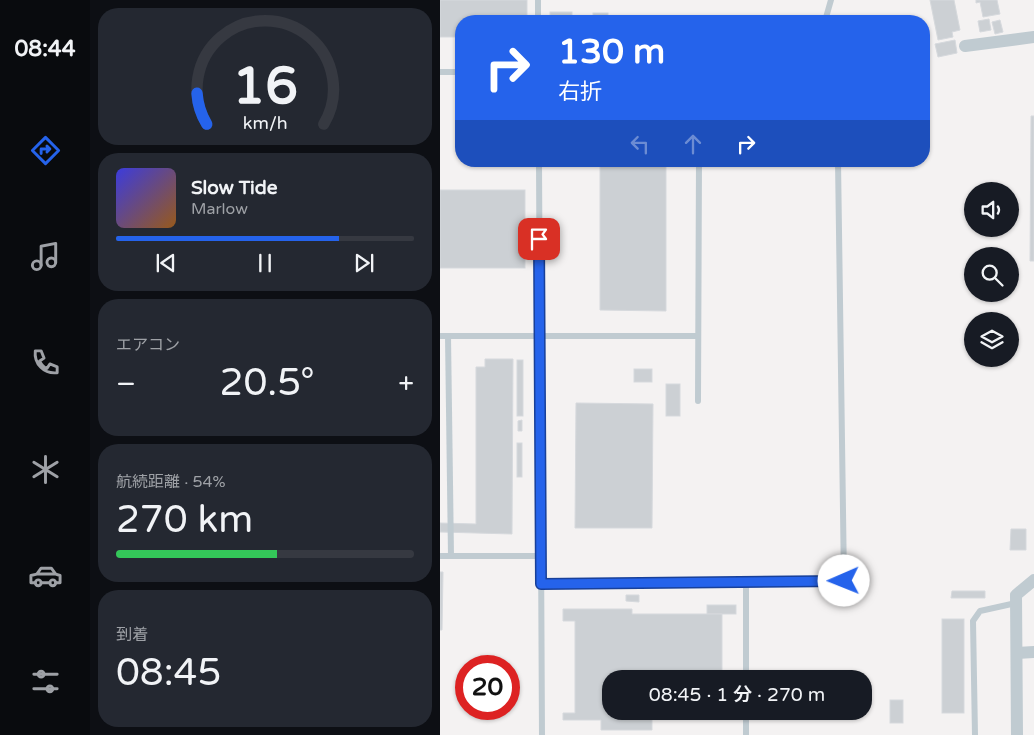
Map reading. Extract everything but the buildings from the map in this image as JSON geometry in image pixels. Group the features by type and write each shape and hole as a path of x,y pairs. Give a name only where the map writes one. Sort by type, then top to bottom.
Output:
{"street":[{"path":"965,46 1034,37"},
{"path":"1017,735 1016,595 1034,580"},
{"path":"1016,653 1034,652"}],"lane":[{"path":"538,0 538,15"},
{"path":"827,15 831,0"},
{"path":"440,72 455,72"},
{"path":"539,167 542,735"},
{"path":"698,401 699,167"},
{"path":"541,584 844,581 838,167"},
{"path":"440,336 698,336"},
{"path":"448,336 451,556"},
{"path":"440,556 541,556"},
{"path":"746,582 746,670"},
{"path":"975,735 973,621 980,611 1016,603"},
{"path":"746,720 746,735"}],"route":[{"path":"539,239 541,584 844,581"}]}
